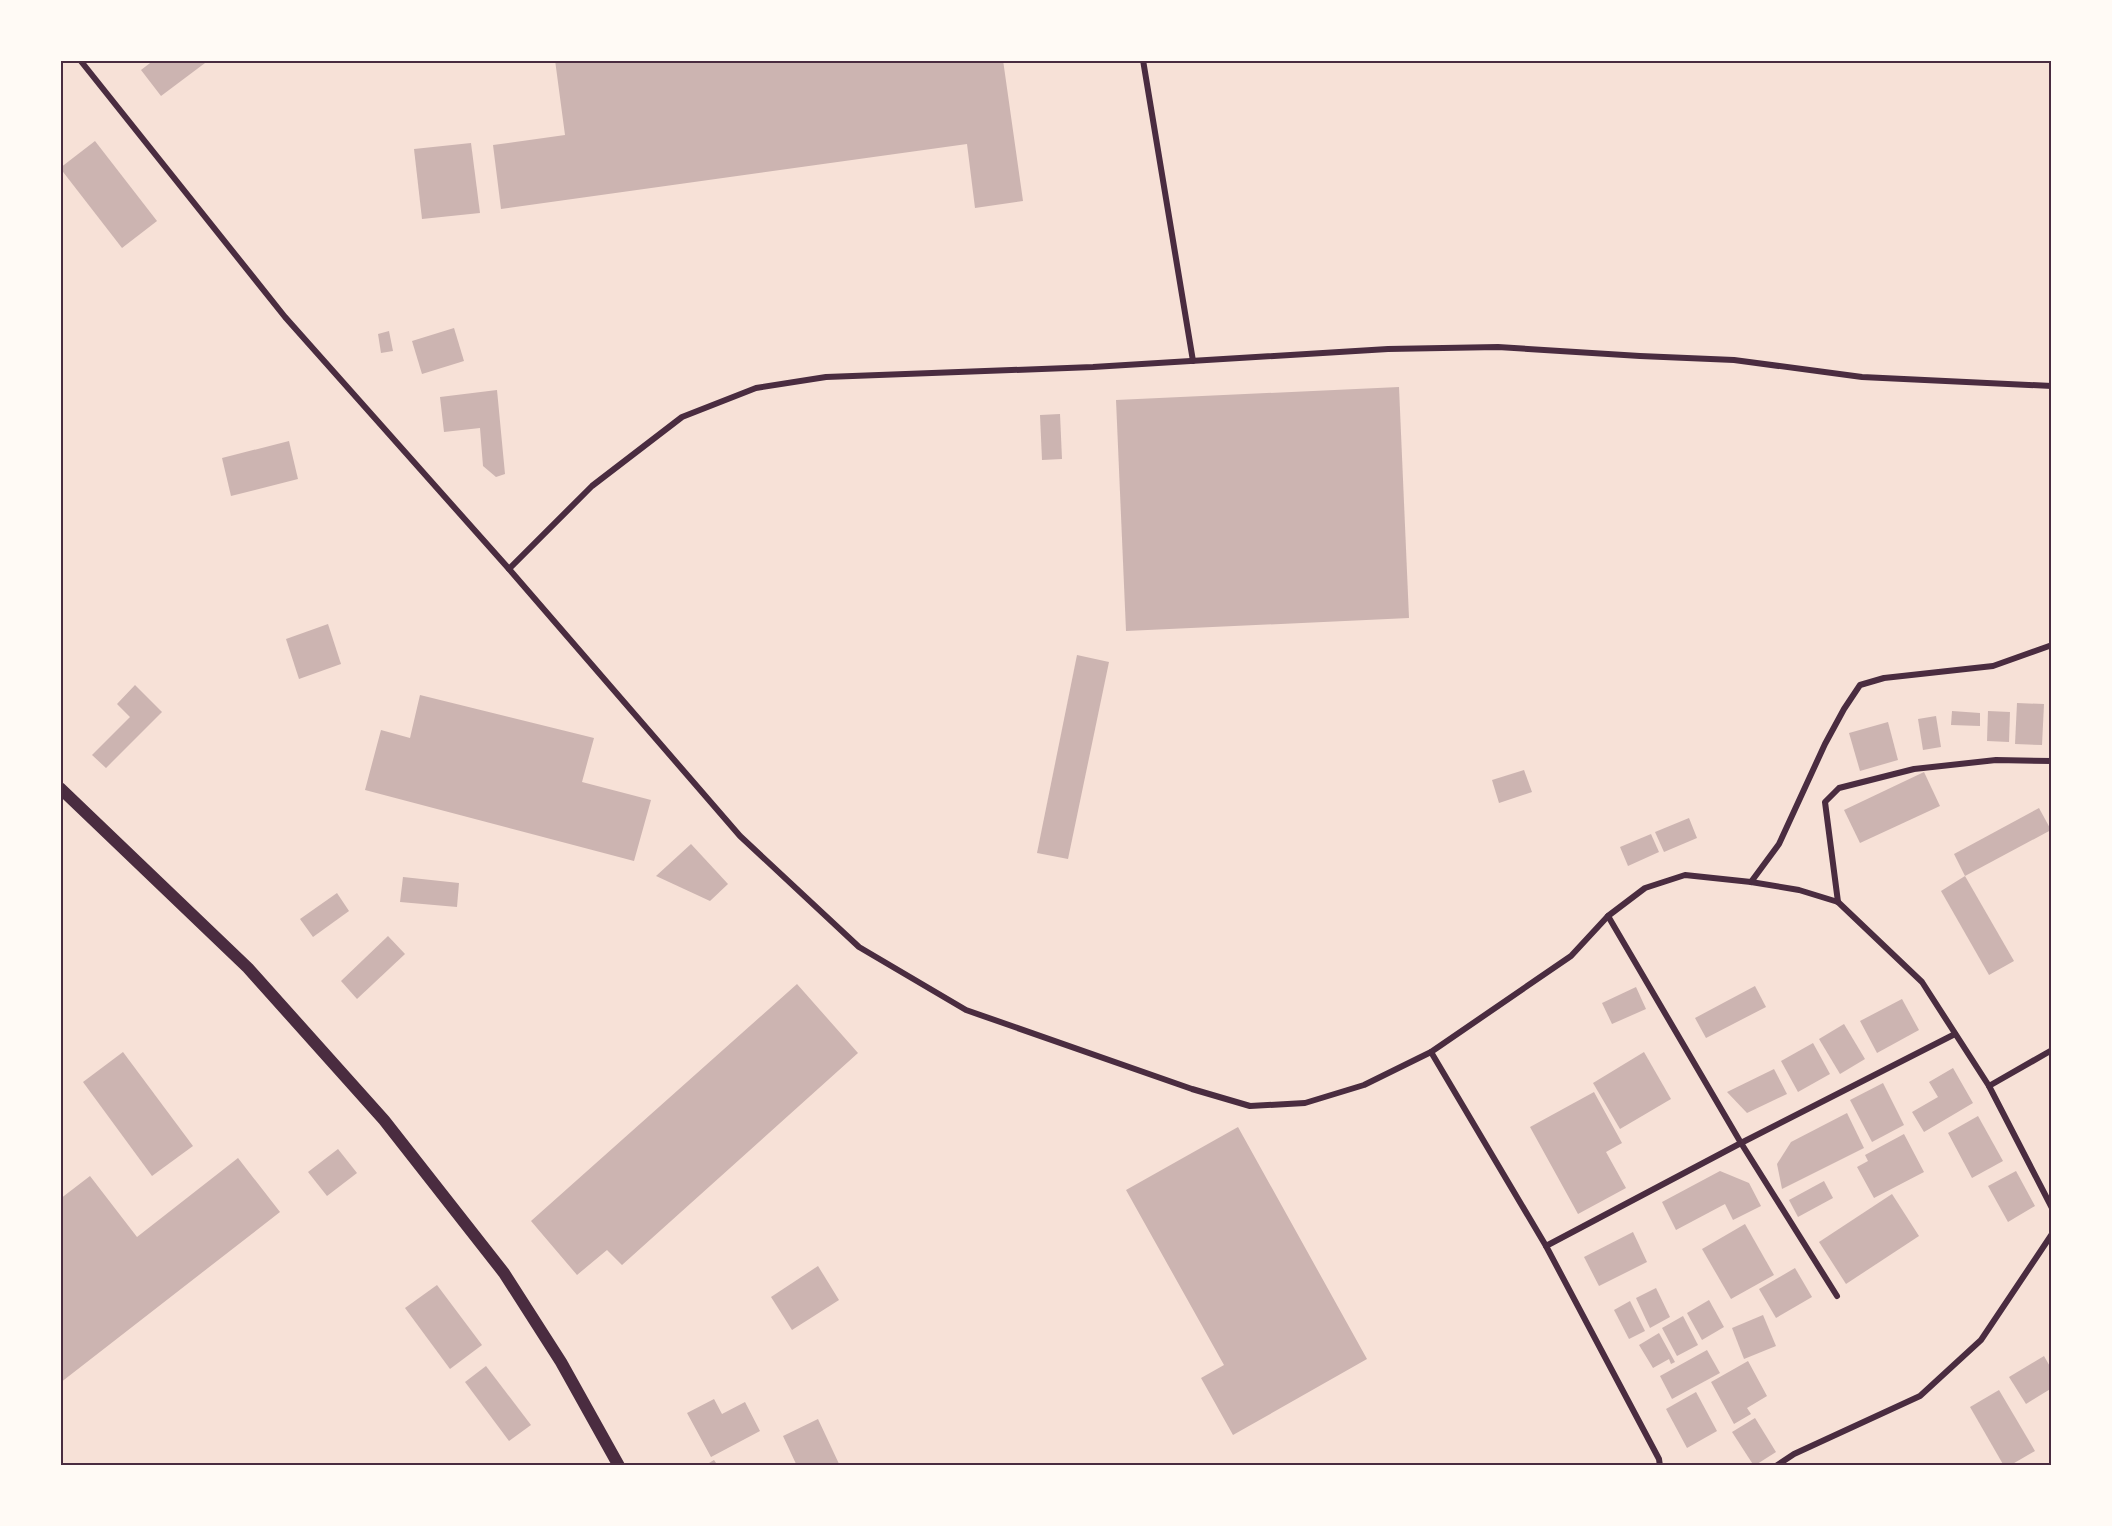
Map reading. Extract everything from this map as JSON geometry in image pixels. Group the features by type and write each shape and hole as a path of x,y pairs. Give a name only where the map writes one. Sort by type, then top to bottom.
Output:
{"main road":[{"path":"60,788 248,968 384,1120 504,1273 561,1362 619,1466"}],"street":[{"path":"80,60 285,317 740,836 859,947 966,1010 1192,1089 1250,1106 1305,1103 1364,1085 1431,1052 1571,956 1608,916 1645,888 1685,875 1799,890 1838,902 1922,982 1989,1086 2052,1208"},
{"path":"1143,60 1193,361"},
{"path":"508,569 592,486 682,417 756,388 826,378 1094,367 1388,349 1498,346 1734,360 1862,377 2052,386"},
{"path":"1751,882 1779,844 1825,744 1860,685 1884,678 1993,666 2052,645"},
{"path":"1838,902 1825,802 1839,789 1914,770 1996,760 2052,761"},
{"path":"1608,916 1741,1143 1837,1296"},
{"path":"1546,1246 1955,1034"},
{"path":"1989,1086 2052,1050"},
{"path":"1431,1052 1546,1246 1659,1459 1660,1466"},
{"path":"1776,1466 1794,1454 1920,1396 1981,1340 2052,1234"}],"building":[{"path":"154,60 209,60 161,96 141,70"},
{"path":"555,60 1003,60 1023,201 975,208 967,144 501,209 493,145 565,135"},
{"path":"95,141 157,221 122,248 60,168"},
{"path":"471,143 480,213 422,219 414,149"},
{"path":"454,328 464,361 422,374 412,341"},
{"path":"389,331 393,351 381,353 378,334"},
{"path":"1399,387 1409,618 1126,631 1116,400"},
{"path":"497,390 505,474 496,477 483,466 480,428 444,432 440,397"},
{"path":"1060,414 1062,459 1042,460 1040,415"},
{"path":"289,441 298,479 231,496 222,458"},
{"path":"328,624 341,664 299,679 286,639"},
{"path":"1077,655 1109,662 1068,859 1037,853"},
{"path":"135,685 162,712 106,768 92,755 130,717 117,704"},
{"path":"420,695 594,738 582,782 651,800 634,861 365,790 381,730 410,738"},
{"path":"2017,703 2044,704 2042,745 2015,744"},
{"path":"1952,711 1980,713 1980,726 1951,725"},
{"path":"1988,711 2010,712 2009,742 1987,741"},
{"path":"1936,716 1941,747 1923,750 1918,719"},
{"path":"1888,722 1898,760 1860,771 1849,733"},
{"path":"1524,770 1532,792 1499,803 1492,780"},
{"path":"1924,772 1940,806 1860,843 1844,810"},
{"path":"2039,808 2051,830 1965,876 1954,854"},
{"path":"1689,818 1697,838 1664,852 1655,832"},
{"path":"1651,834 1659,852 1628,866 1620,847"},
{"path":"691,844 728,884 710,901 656,876"},
{"path":"1965,876 2014,961 1989,975 1941,891"},
{"path":"403,877 459,883 457,907 400,902"},
{"path":"337,893 349,911 313,937 300,919"},
{"path":"388,936 405,954 357,999 341,981"},
{"path":"797,984 858,1053 622,1265 607,1250 577,1275 531,1221"},
{"path":"1755,986 1766,1007 1706,1038 1695,1018"},
{"path":"1636,987 1646,1009 1612,1024 1602,1003"},
{"path":"1902,999 1919,1030 1877,1053 1860,1021"},
{"path":"1844,1024 1865,1059 1840,1074 1819,1039"},
{"path":"1813,1043 1830,1074 1798,1092 1781,1061"},
{"path":"123,1052 193,1146 152,1176 83,1082"},
{"path":"1644,1052 1671,1099 1620,1129 1593,1083"},
{"path":"1953,1068 1973,1103 1924,1132 1912,1112 1938,1097 1929,1082"},
{"path":"1774,1069 1787,1094 1747,1113 1727,1092"},
{"path":"1883,1083 1904,1125 1872,1142 1850,1100"},
{"path":"1594,1092 1622,1143 1606,1152 1626,1188 1578,1214 1530,1127"},
{"path":"1847,1113 1864,1148 1782,1189 1777,1164 1791,1142"},
{"path":"1978,1116 2003,1161 1972,1178 1948,1133"},
{"path":"1238,1127 1367,1359 1233,1435 1201,1378 1224,1365 1126,1190"},
{"path":"1904,1134 1924,1172 1874,1198 1857,1167 1868,1161 1865,1155"},
{"path":"338,1149 357,1173 327,1196 308,1172"},
{"path":"238,1158 280,1212 60,1383 60,1199 90,1176 137,1237"},
{"path":"1720,1171 1749,1183 1761,1206 1733,1220 1725,1204 1676,1230 1662,1202"},
{"path":"2016,1171 2035,1206 2008,1222 1988,1186"},
{"path":"1824,1181 1833,1198 1798,1217 1789,1200"},
{"path":"1892,1194 1919,1236 1846,1284 1819,1242"},
{"path":"1745,1224 1774,1275 1731,1299 1702,1249"},
{"path":"1633,1232 1647,1262 1599,1286 1584,1257"},
{"path":"818,1266 839,1300 792,1330 771,1297"},
{"path":"1795,1268 1812,1297 1776,1318 1759,1289"},
{"path":"437,1285 482,1345 450,1369 405,1308"},
{"path":"1656,1288 1670,1317 1650,1328 1636,1298"},
{"path":"1709,1300 1724,1327 1702,1340 1687,1313"},
{"path":"1630,1301 1645,1331 1629,1339 1614,1310"},
{"path":"1763,1315 1776,1346 1744,1359 1732,1328"},
{"path":"1683,1316 1698,1345 1677,1356 1662,1328"},
{"path":"1659,1333 1675,1362 1671,1364 1669,1359 1653,1368 1639,1345"},
{"path":"1707,1350 1720,1373 1672,1399 1660,1376"},
{"path":"2044,1356 2052,1370 2052,1388 2026,1404 2009,1377"},
{"path":"1748,1361 1767,1396 1747,1408 1751,1414 1734,1424 1711,1382"},
{"path":"486,1366 531,1425 509,1441 465,1382"},
{"path":"1999,1390 2035,1451 2009,1466 2004,1466 1970,1407"},
{"path":"1696,1392 1717,1431 1687,1448 1666,1409"},
{"path":"714,1399 722,1414 745,1402 760,1431 711,1457 687,1413"},
{"path":"1755,1418 1776,1452 1754,1466 1732,1432"},
{"path":"818,1419 840,1466 797,1466 783,1436"},
{"path":"714,1460 718,1466 704,1466"}]}
